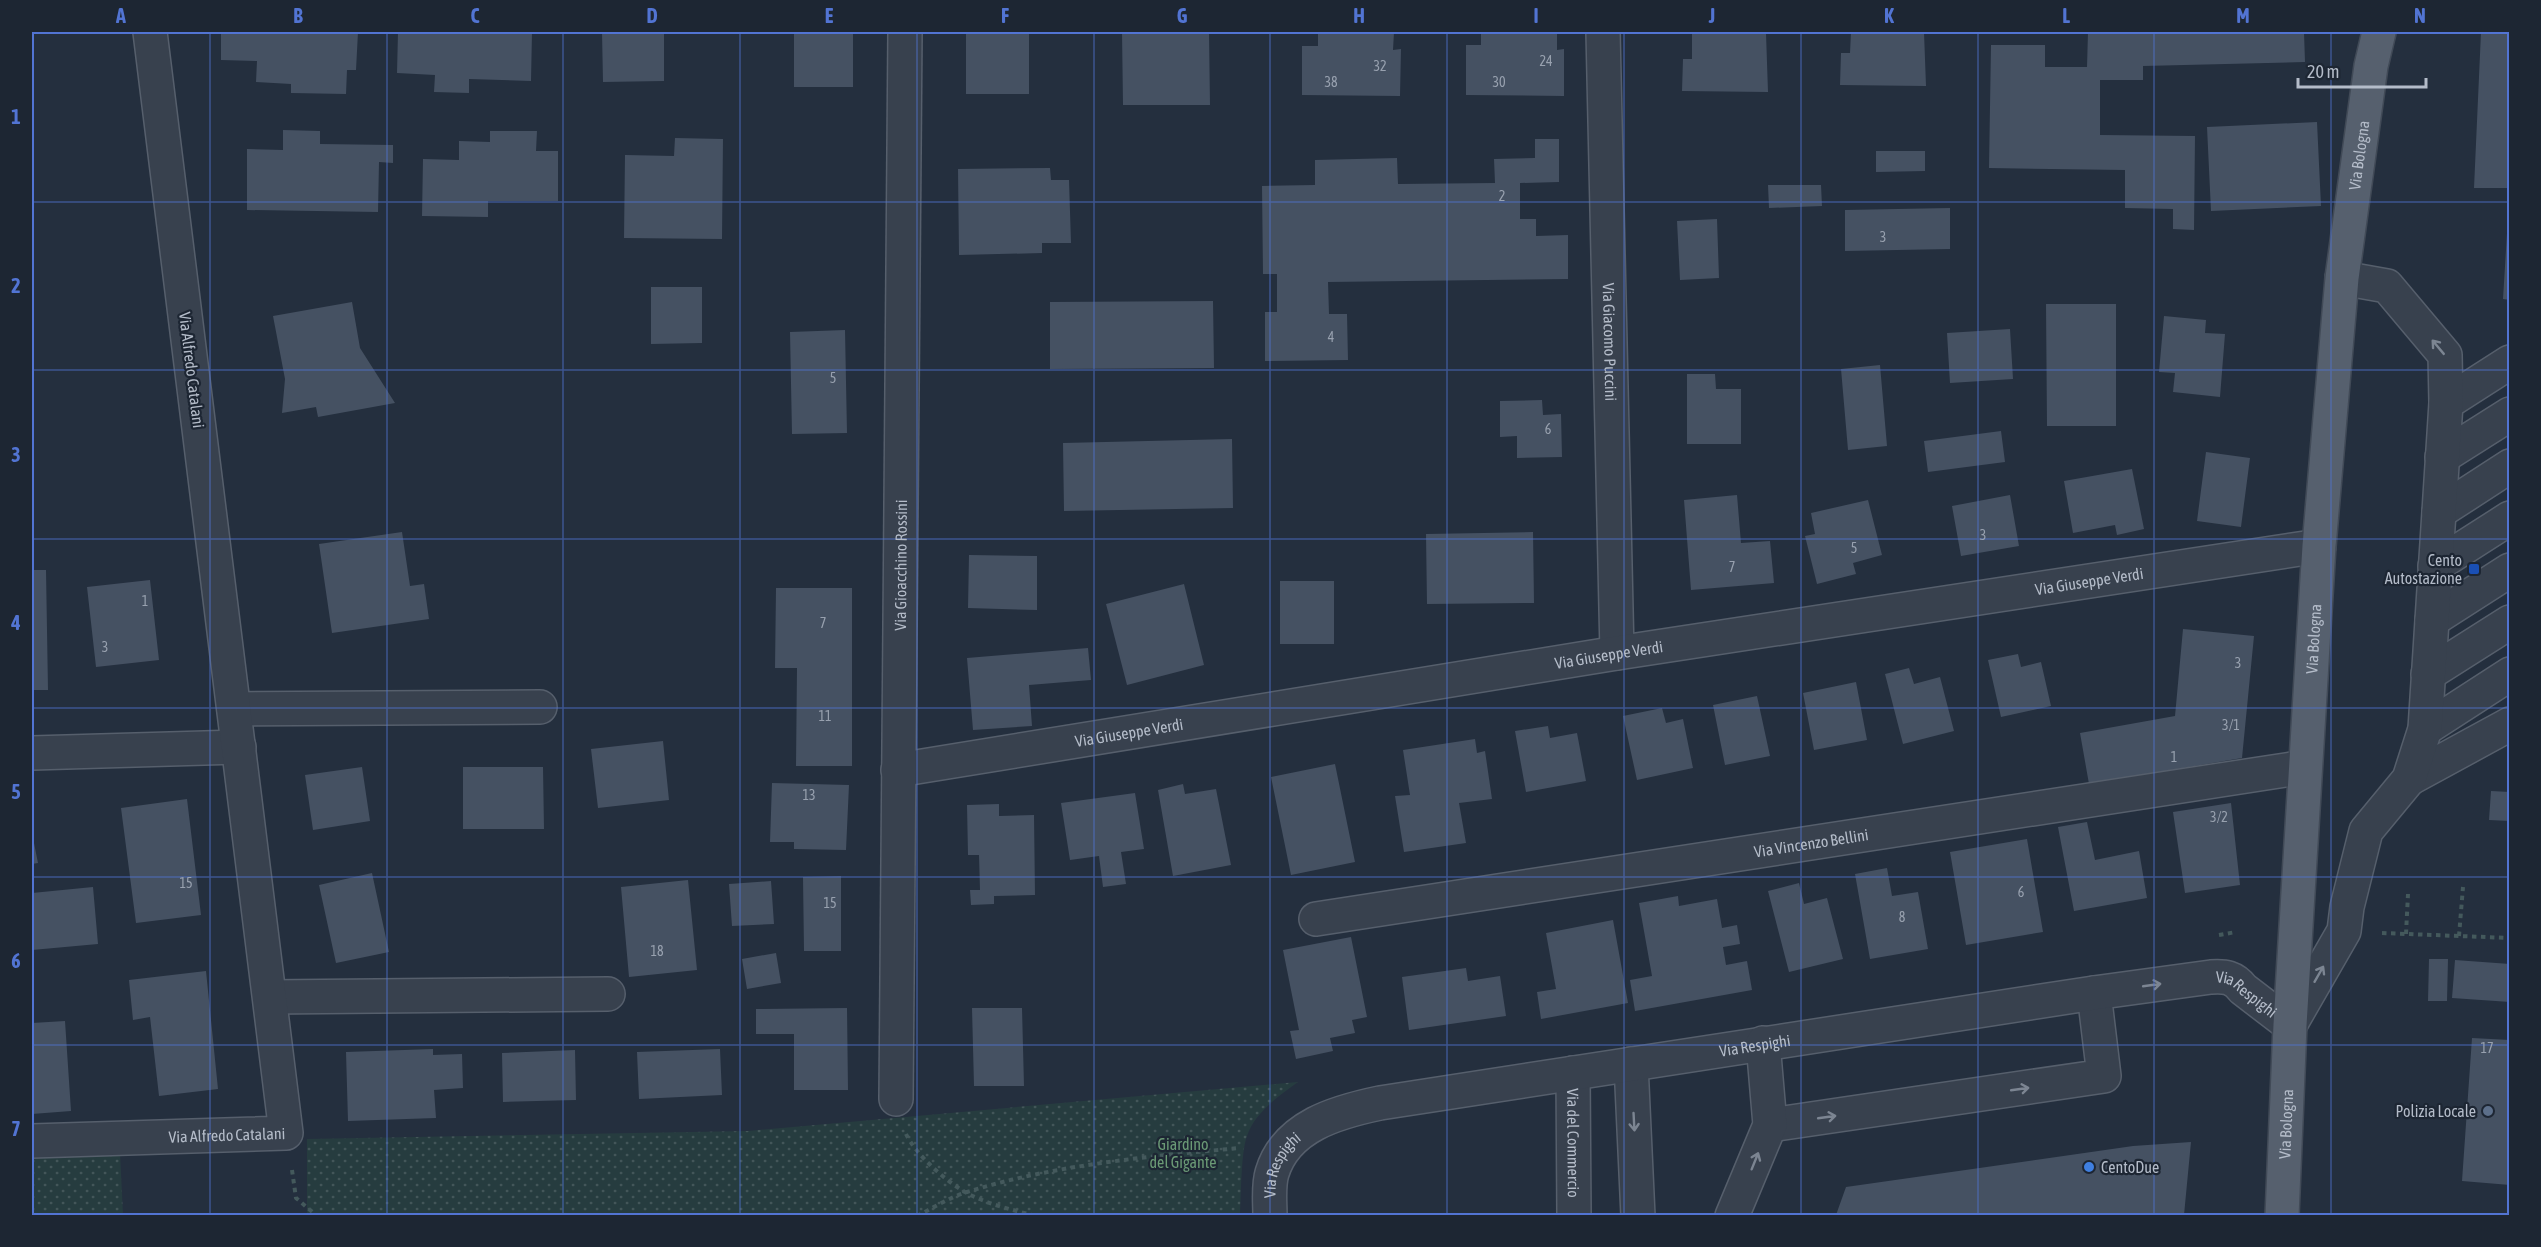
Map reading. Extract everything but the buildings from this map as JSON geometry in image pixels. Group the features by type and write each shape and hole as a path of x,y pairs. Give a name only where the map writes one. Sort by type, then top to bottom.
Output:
{"main road":[{"name":"Via Bologna","path":"2368,32 2371,66"},
{"name":"Via Bologna","path":"2282,1215 2290,1025 2319,546 2342,278 2371,66 2379,32"}],"street":[{"name":"Via Alfredo Catalani","path":"32,1141 286,1133 150,32"},
{"name":"Via Gioacchino Rossini","path":"896,1099 905,32"},
{"name":"Via Giacomo Puccini","path":"1603,32 1617,653"},
{"path":"2342,278 2387,286 2445,355 2446,403 2425,729 2409,779"},
{"path":"2446,403 2510,362"},
{"path":"2442,457 2510,414"},
{"path":"2439,512 2510,466"},
{"path":"2435,566 2510,518"},
{"name":"Via Giuseppe Verdi","path":"898,770 1617,653 2319,546"},
{"path":"2432,620 2510,570"},
{"path":"2428,674 2510,622"},
{"path":"2425,729 2510,674"},
{"path":"234,709 540,707"},
{"path":"2290,1025 2344,932 2347,907 2366,831 2409,779 2510,724"},
{"path":"32,753 238,747"},
{"name":"Via Vincenzo Bellini","path":"1316,919 2305,767"},
{"name":"Via Respighi","path":"1270,1215 1271,1175 1278,1158 1288,1144 1318,1121 1348,1109 1763,1043 2094,993 2224,976 2237,981 2242,989 2290,1025"},
{"path":"1770,1125 2104,1076 2094,993"},
{"path":"270,998 608,994"},
{"path":"1732,1215 1770,1125 1763,1043"},
{"path":"1631,1064 1638,1215"},
{"name":"Via del Commercio","path":"1573,1072 1574,1215"}],"path":[{"path":"2459,936 2463,887"},
{"path":"2406,934 2409,894"},
{"path":"2344,932 2510,938"},
{"path":"896,1099 898,1117 912,1147 965,1192 992,1203 1036,1215"},
{"path":"286,1133 296,1198 317,1215"},
{"path":"917,1215 965,1192 1015,1179 1206,1151 1288,1144"}],"green space":[{"name":"Giardino del Gigante","path":"1298,1082 1268,1105 1256,1119 1247,1136 1240,1215 307,1215 307,1139 748,1131"},
{"path":"120,1153 123,1215 32,1215 32,1156"}],"place":[{"name":"Cento Autostazione","path":"2474,569"},
{"name":"Polizia Locale","path":"2488,1111"},
{"name":"CentoDue","path":"2089,1167"}]}
